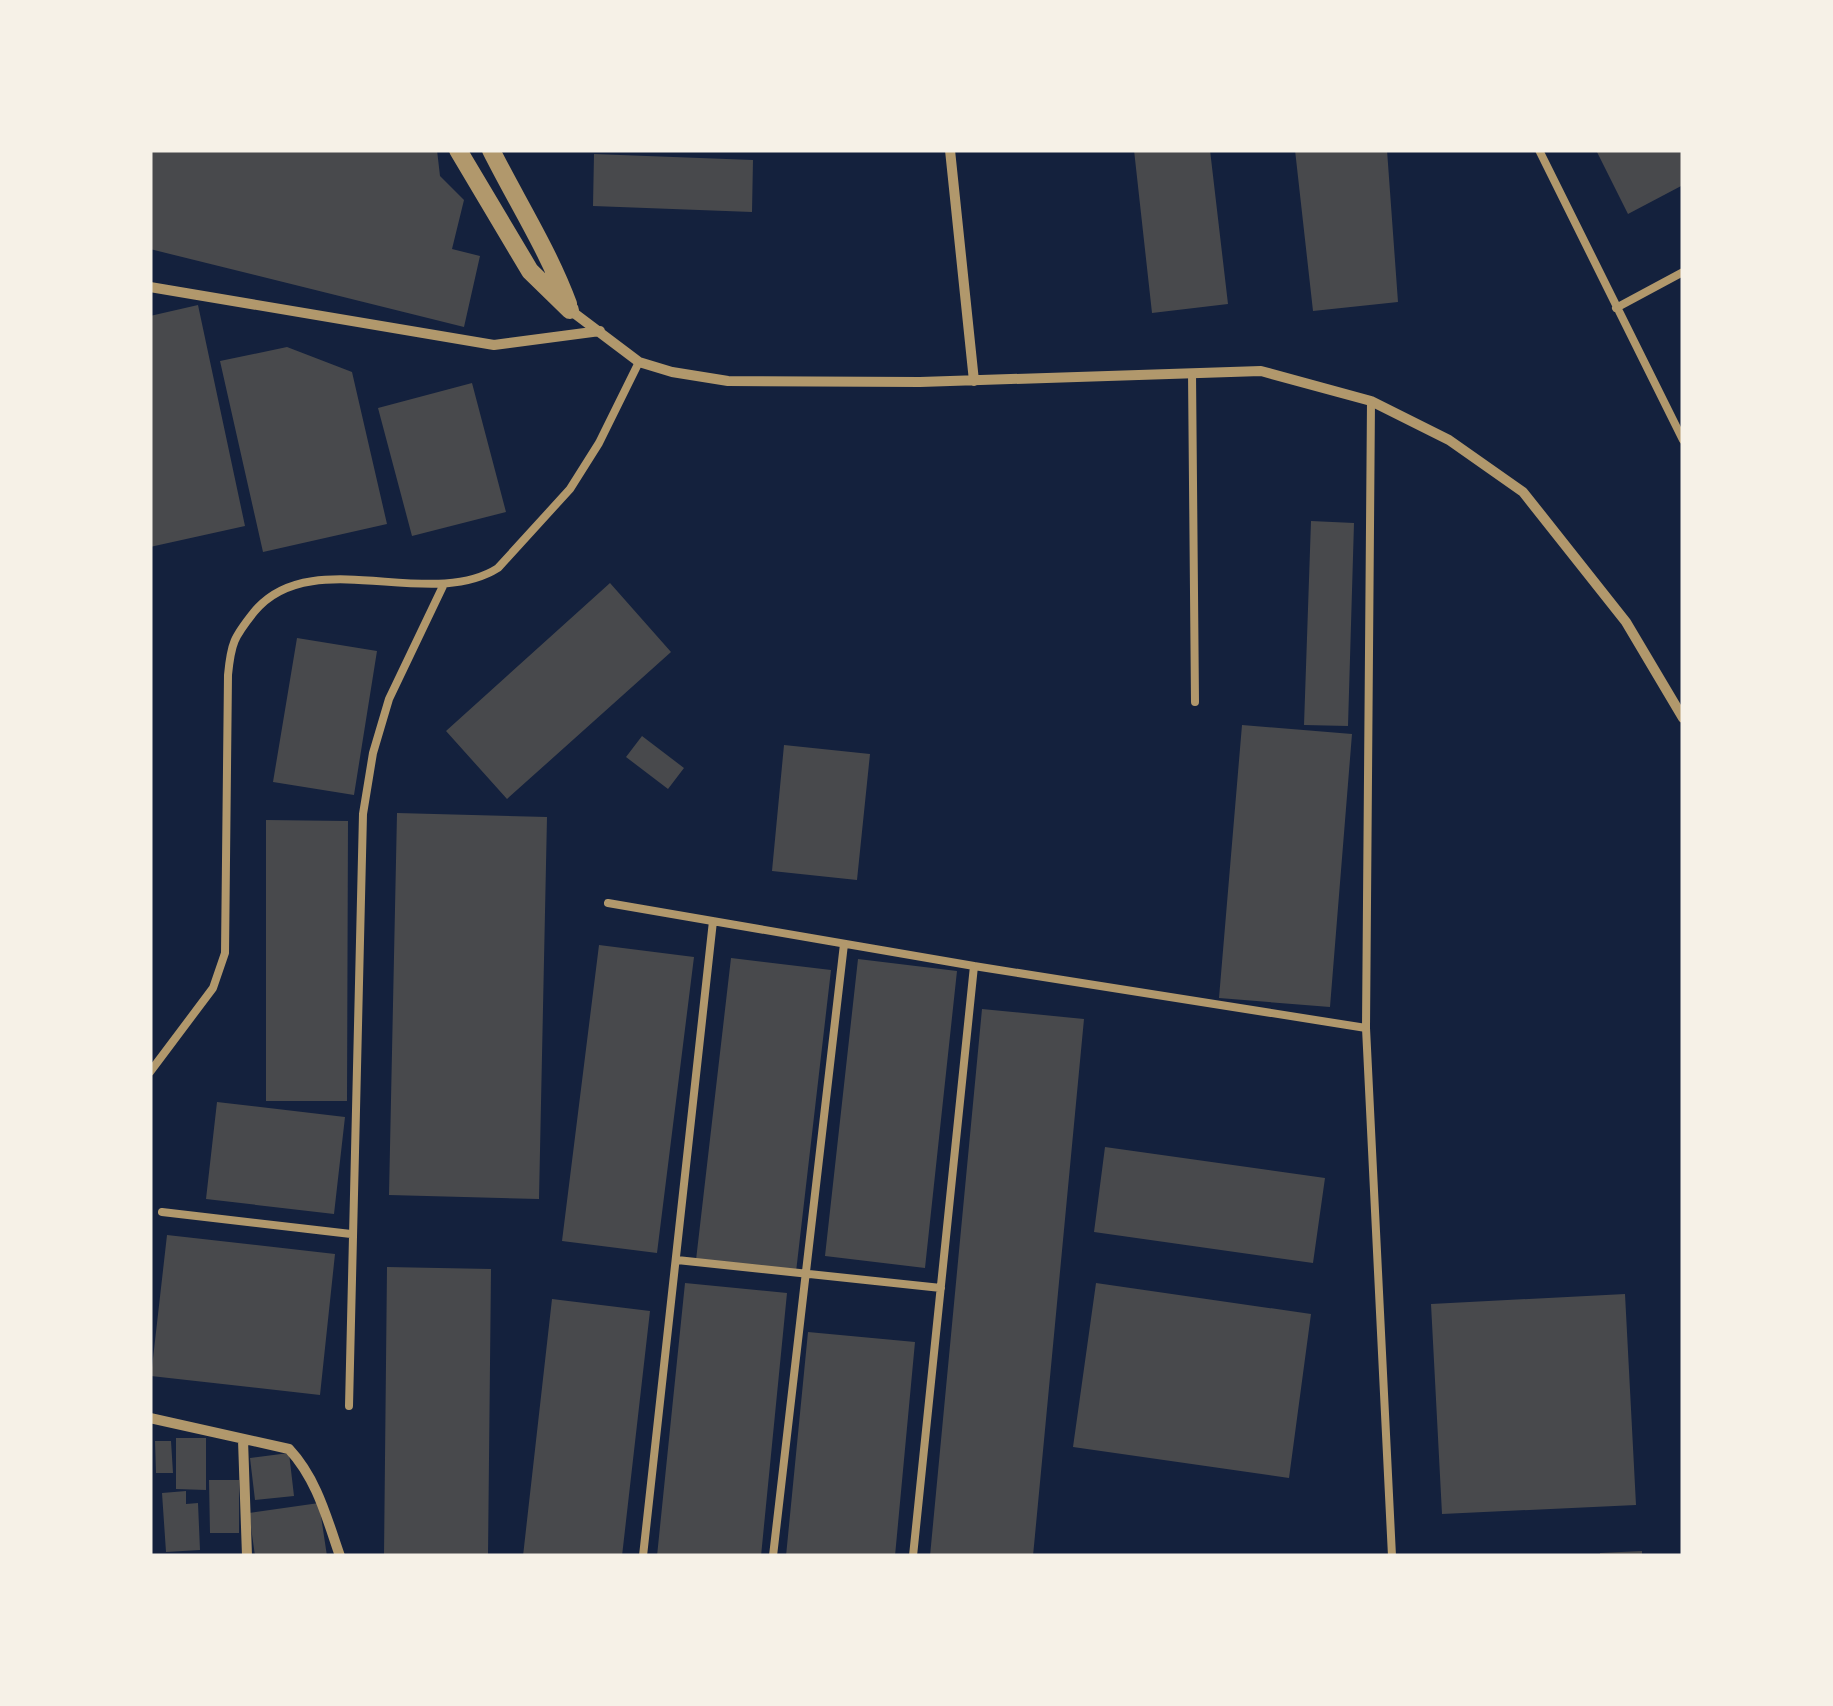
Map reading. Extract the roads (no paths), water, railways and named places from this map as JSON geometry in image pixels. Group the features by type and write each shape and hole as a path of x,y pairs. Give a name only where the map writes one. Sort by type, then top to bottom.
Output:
{"street":[{"path":"458,150 530,271 570,310 639,362 672,372 728,380 974,380 1262,370 1371,401 1449,440 1523,492 1626,622 1683,718"},
{"path":"490,150 550,257 570,310"},
{"path":"950,150 974,380"},
{"path":"150,288 494,345 600,331"},
{"path":"150,1418 289,1449 302,1464 323,1505 340,1556"},
{"path":"243,1440 247,1556"}],"lane":[{"path":"1539,150 1683,440"},
{"path":"1616,308 1683,272"},
{"path":"150,1072 214,988 225,953 228,675 232,640 272,593 300,584 362,578 443,586 487,575 498,568 570,489 599,442 639,362"},
{"path":"1192,373 1195,702"},
{"path":"1371,401 1366,1028 1392,1556"},
{"path":"349,1406 363,814 372,753 390,699 443,586"},
{"path":"608,903 1366,1028"},
{"path":"643,1556 714,921"},
{"path":"773,1556 844,944"},
{"path":"914,1556 974,966"},
{"path":"162,1212 351,1234"},
{"path":"677,1260 941,1288"}]}
